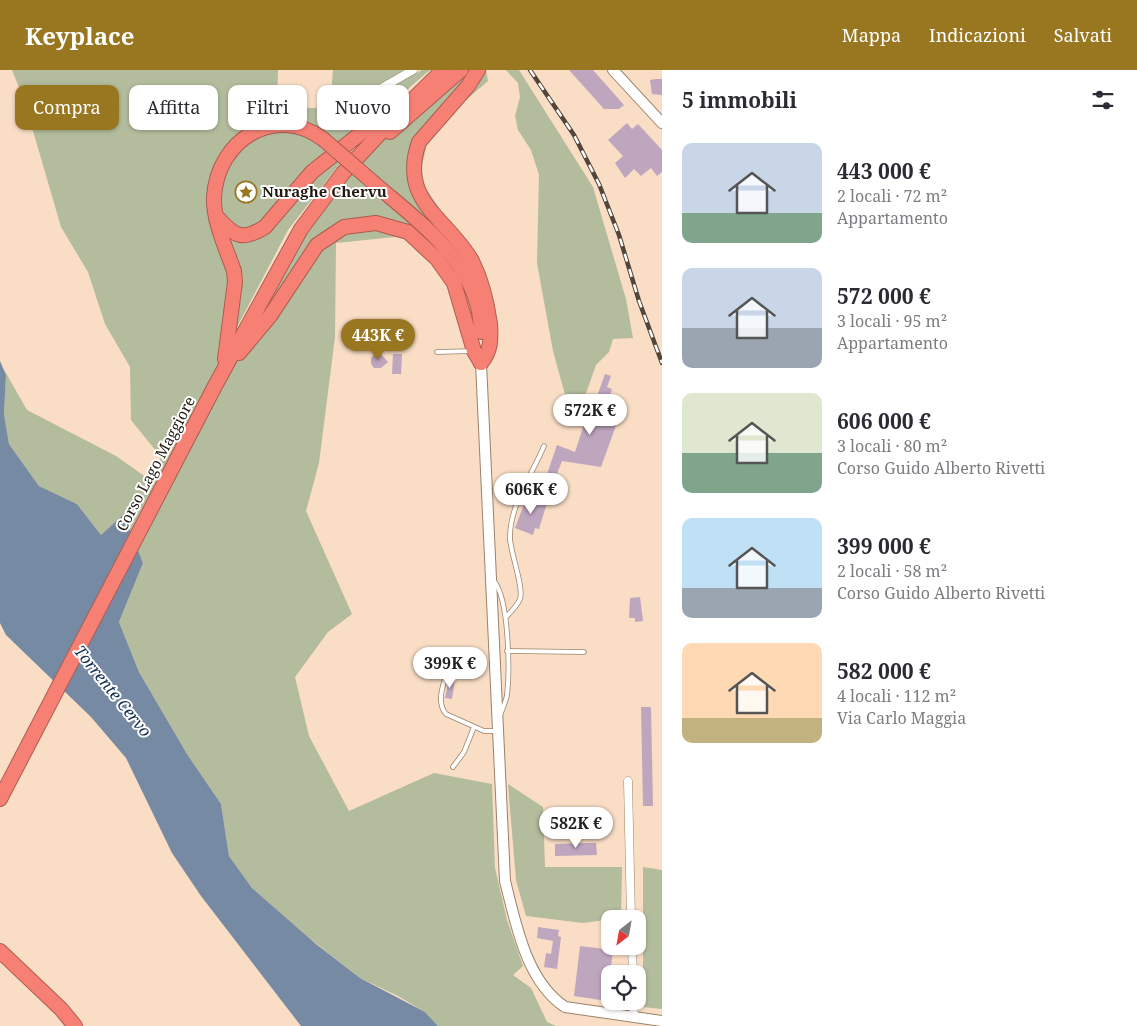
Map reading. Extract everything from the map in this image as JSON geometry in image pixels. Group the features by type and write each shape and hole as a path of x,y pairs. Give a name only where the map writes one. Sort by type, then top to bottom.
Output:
{"highway":[{"name":"Corso Lago Maggiore","path":"360,156 404,121 461,70"},
{"path":"478,70 468,86 419,142 415,154 414,168 420,197 467,254 480,281 488,304 490,353 481,363"},
{"name":"Corso Lago Maggiore","path":"0,799 222,374 301,230 323,198 360,156 440,73"},
{"path":"216,216 229,231 238,235 245,236 256,233 265,227 312,172 400,102 440,73"},
{"path":"222,374 235,282 234,271 216,216 214,199 216,182 222,163 231,149 243,138 271,126 289,124 305,128 323,139 440,241 458,265 476,301 481,324 481,363"},
{"path":"222,374 270,316 317,245 344,226 376,223 408,232 437,259 454,283 472,336 474,351 481,363"},
{"path":"0,951 61,1009 75,1026"},
{"path":"0,964 64,1026"}],"main road":[{"path":"613,70 662,123"},
{"path":"481,363 505,882 516,925 528,956 544,986 554,999 565,1007 662,1021"}],"street":[{"path":"387,85 413,70"},
{"path":"628,781 631,910"},
{"path":"634,1010 634,1017"}],"lane":[{"path":"437,352 474,351"},
{"path":"506,617 520,598 521,590 513,561 510,538 512,519 516,504 544,446"},
{"path":"447,672 440,697 442,709 446,714 484,731 497,728 507,696 506,617 499,587 491,577"},
{"path":"507,651 584,652"},
{"path":"453,767 464,752 474,727"}],"green space":[{"path":"12,70 278,70 278,85 228,85 228,130 307,130 307,108 317,108 317,130 371,130 338,166 288,230 223,354 300,278 246,330 343,173 392,130 409,130 409,115 461,70 486,70 488,81 430,131 421,169 425,187 460,239 395,237 336,243 335,337 319,463 306,511 352,614 328,632 295,677 309,736 349,811 434,773 492,784 495,868 507,920 523,966 513,975 531,988 547,1022 556,1026 438,1026 425,1012 398,996 360,978 308,937 252,888 229,856 221,804 187,754 139,672 119,622 143,563 124,515 101,535 77,504 39,486 9,444 4,414 6,375 3,368 27,410 116,456 150,480 161,457 131,420 130,367 105,324 88,272 61,227 33,130 119,130 119,85 18,85"},
{"path":"333,70 417,70 415,74 422,70 430,70 409,88 409,85 332,85"},
{"path":"506,70 519,70 593,187 626,299 633,338 613,339 609,352 596,365 574,427 553,351 537,263 539,175 531,150 518,130 515,116 520,97 518,83"},
{"path":"508,784 543,807 545,867 622,867 621,910 601,910 601,921 583,923 526,916 516,880"},
{"path":"643,867 662,870 662,1009 646,1007 646,965 643,965 643,955 646,955 646,910 643,910"}],"water":[{"name":"Torrente Cervo","path":"0,361 6,375 4,414 9,444 39,486 77,504 101,535 124,514 143,563 119,622 139,672 187,754 221,804 229,856 252,888 316,944 360,978 425,1012 438,1026 301,1026 201,896 172,853 126,758 91,717 6,635 0,623"}],"building":[{"path":"569,70 593,70 624,105 619,109 604,109"},
{"path":"662,79 662,95 652,94 650,80"},
{"path":"627,123 632,129 638,124 662,150 662,172 657,176 651,168 641,176 634,169 625,178 615,163 623,156 608,140"},
{"path":"375,354 381,354 388,362 381,368 374,368 371,364 371,358"},
{"path":"393,354 402,354 401,374 392,374"},
{"path":"605,374 611,376 607,387 612,389 606,409 615,412 618,420 601,467 562,461 553,484 545,480 557,445 575,452 589,409 592,410"},
{"path":"528,494 547,503 539,529 535,528 533,535 515,528"},
{"path":"640,597 643,621 635,622 635,618 629,618 630,598"},
{"path":"449,679 455,679 452,699 445,698"},
{"path":"641,707 651,707 653,806 643,806"},
{"path":"554,813 573,813 574,824 555,825"},
{"path":"596,843 597,855 555,856 555,844"},
{"path":"538,927 559,930 558,936 561,937 557,969 544,967 546,953 551,954 553,941 537,938"},
{"path":"580,946 601,949 601,955 612,955 611,965 601,965 601,1000 574,996"}],"railway":[{"path":"530,70 574,135 599,184 619,235 639,301 662,363"}],"place":[{"name":"Nuraghe Chervu","path":"246,192"}]}
